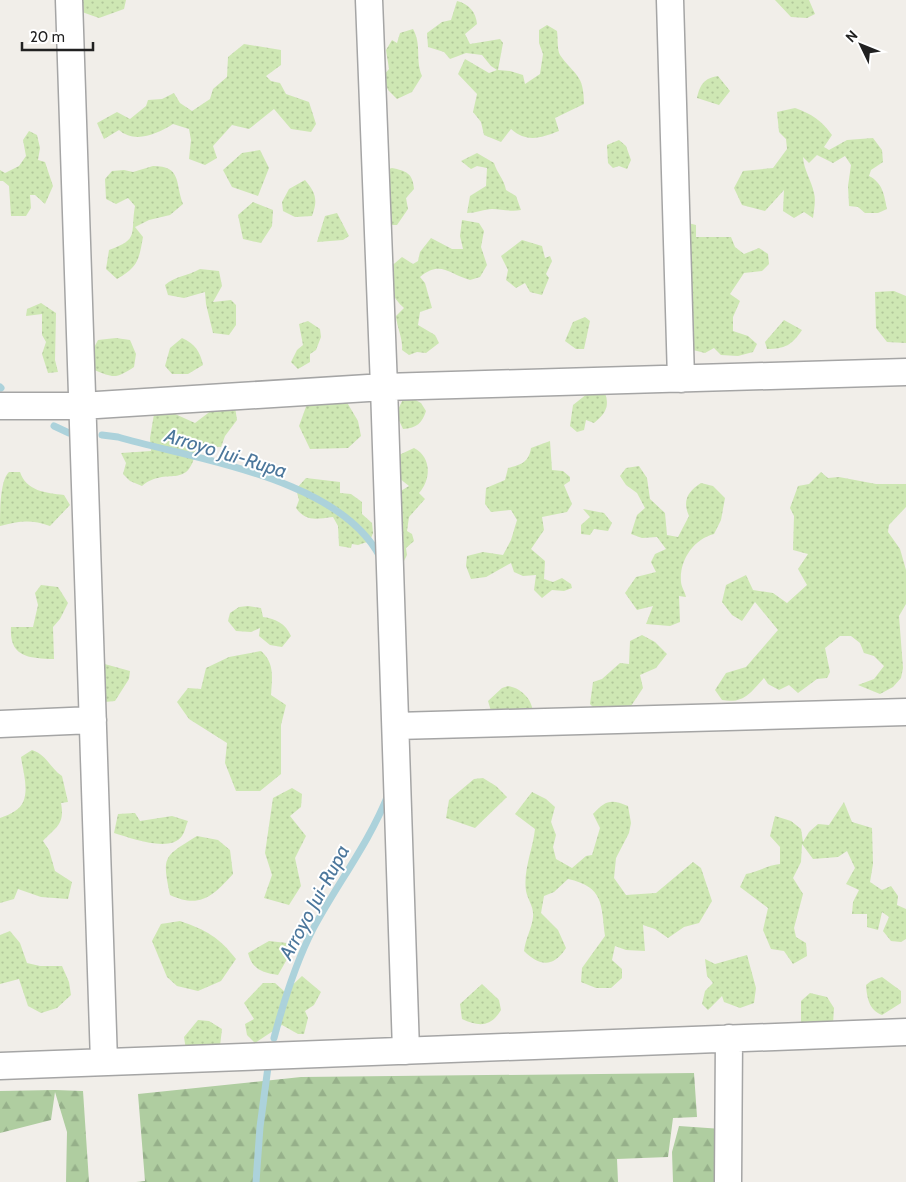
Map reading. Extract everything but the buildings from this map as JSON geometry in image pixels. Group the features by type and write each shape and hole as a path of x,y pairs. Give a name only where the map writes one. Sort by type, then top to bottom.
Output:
{"street":[{"path":"69,0 104,1062"},
{"path":"369,0 406,1050"},
{"path":"670,0 681,379"},
{"path":"0,406 81,406 384,387 906,372"},
{"path":"396,726 906,712"},
{"path":"0,724 93,720"},
{"path":"0,1066 906,1032"},
{"path":"728,1182 729,1038"}],"green space":[{"path":"75,0 126,0 124,9 99,18 82,12"},
{"path":"775,0 809,0 815,14 807,18 791,17"},
{"path":"457,1 468,6 476,20 477,24 465,34 470,44 500,39 503,43 498,70 523,75 525,84 540,74 543,54 539,43 539,30 547,25 557,31 559,53 578,76 584,94 584,104 555,118 559,131 546,136 528,138 511,129 501,142 484,135 481,122 473,112 477,94 458,74 465,59 489,73 497,70 482,55 466,53 450,59 444,52 428,47 427,33 442,22 451,20"},
{"path":"413,29 416,35 422,76 412,92 397,99 388,90 383,76 389,69 386,50 392,40 397,43 400,33"},
{"path":"244,44 281,50 281,65 266,76 271,81 280,83 286,94 309,102 316,124 311,132 291,129 274,109 249,129 232,125 213,146 217,158 205,165 189,159 191,140 189,129 173,124 146,136 132,136 119,130 104,139 97,123 117,112 130,119 146,106 148,100 162,99 174,93 180,103 192,111 210,99 213,89 227,77 228,57"},
{"path":"718,76 730,91 719,105 697,98 703,83 709,78"},
{"path":"795,108 816,118 828,130 832,135 824,147 829,150 847,140 873,138 882,150 883,162 871,170 869,176 880,186 887,209 878,213 865,213 858,207 849,206 848,186 851,165 845,156 833,163 817,155 809,163 803,157 815,196 813,218 804,212 794,218 783,211 784,190 765,211 742,205 734,188 743,171 773,168 787,149 786,139 779,132 777,112"},
{"path":"29,131 37,135 40,148 38,160 45,162 53,186 45,204 35,195 30,195 31,208 26,216 11,216 9,186 0,181 0,170 5,173 19,166 26,156 23,140"},
{"path":"619,140 626,146 631,160 627,169 619,166 613,168 608,163 607,145"},
{"path":"260,150 269,168 258,196 232,187 223,170 242,153"},
{"path":"477,153 494,163 506,190 516,196 521,210 492,209 467,213 470,196 486,186 487,168 477,166 471,169 461,161"},
{"path":"153,166 169,169 173,172 183,204 170,215 149,220 135,227 143,237 139,257 129,271 117,279 106,269 109,250 130,239 135,206 128,198 116,204 106,199 105,179 112,171 124,170 133,172"},
{"path":"392,168 408,174 412,179 414,189 406,198 408,209 397,225 392,225 384,218 382,171"},
{"path":"305,180 315,197 314,210 312,216 295,217 283,211 282,202 289,189"},
{"path":"253,202 273,210 272,226 261,243 243,239 238,215"},
{"path":"337,213 349,236 343,240 317,242 325,216"},
{"path":"462,220 479,223 484,231 481,247 487,265 480,277 470,280 439,269 434,269 420,277 425,283 432,308 420,312 418,325 435,335 439,343 426,353 417,352 409,355 402,350 402,341 396,316 404,308 396,300 389,280 388,269 402,257 413,264 418,261 420,252 431,238 452,249 463,249 460,236"},
{"path":"684,222 696,225 696,237 731,237 735,247 744,254 759,248 768,254 769,264 762,271 744,273 730,294 740,301 733,317 733,331 748,336 757,344 753,352 738,356 721,355 714,348 705,353 693,350 663,253 665,243"},
{"path":"522,240 542,246 545,258 550,256 552,261 546,274 549,278 542,295 530,292 525,283 516,288 506,280 508,270 501,256"},
{"path":"200,269 219,271 222,286 213,302 231,300 236,305 236,325 229,335 213,333 205,292 184,298 168,295 165,285"},
{"path":"894,291 906,296 906,343 887,342 876,328 875,292"},
{"path":"41,303 56,313 55,360 58,372 48,373 42,354 46,342 42,335 42,314 26,316 27,309"},
{"path":"585,317 590,321 584,349 576,349 565,341 573,322"},
{"path":"784,320 802,330 788,345 767,349 765,342"},
{"path":"308,321 320,329 321,337 316,350 310,354 310,362 298,369 291,362 297,350 303,345 299,324"},
{"path":"116,338 130,340 136,354 134,367 123,374 115,376 106,375 94,370 89,357 98,340"},
{"path":"182,338 196,348 203,365 188,374 172,374 165,366 170,348"},
{"path":"592,390 605,393 606,410 594,423 586,420 584,430 577,432 570,426 573,405"},
{"path":"412,398 421,403 426,411 423,419 418,424 403,429 396,414 403,399"},
{"path":"345,399 358,421 361,436 348,448 310,449 299,426 307,404"},
{"path":"216,407 235,407 237,420 225,436 221,447 203,446 196,450 188,470 182,474 160,477 142,486 130,481 123,474 126,463 121,453 151,451 150,438 154,414 164,409 195,423"},
{"path":"550,441 552,470 563,471 570,477 570,481 564,485 572,504 567,512 542,517 544,530 531,549 545,561 544,579 553,582 562,578 571,584 572,588 564,591 552,590 542,598 534,590 536,575 523,576 514,572 511,563 486,577 471,579 466,566 467,556 483,552 503,555 511,540 517,520 511,510 491,512 485,504 486,488 505,480 508,468 524,462 531,448"},
{"path":"414,448 420,452 427,463 426,482 419,493 425,499 409,517 407,531 412,534 414,541 406,548 407,555 404,561 396,561 399,492 409,486 399,478 399,455"},
{"path":"639,466 647,478 650,499 665,513 667,535 678,537 689,516 686,501 693,489 701,483 713,486 725,498 721,520 714,534 700,541 685,558 682,566 681,582 686,597 679,596 680,622 670,626 646,624 653,606 637,610 625,593 636,577 656,572 651,562 655,554 666,549 657,537 642,538 631,534 637,515 645,508 637,493 626,485 620,476 626,468"},
{"path":"9,472 20,472 27,483 38,490 64,495 70,505 50,526 37,522 25,522 0,526 2,489"},
{"path":"821,472 828,478 839,477 876,484 906,484 906,507 889,525 888,532 900,549 906,570 906,604 899,616 903,668 901,678 893,687 880,694 858,685 874,679 884,666 874,656 864,653 860,643 851,636 840,636 825,648 830,672 827,678 817,679 798,693 789,685 779,690 768,684 764,678 750,693 741,699 722,700 715,690 726,673 746,667 778,630 755,602 742,621 732,615 722,602 726,585 746,575 753,590 773,593 787,603 807,585 798,569 808,554 793,550 794,516 790,508 798,486 809,484"},
{"path":"306,478 340,482 340,493 351,494 362,502 362,514 372,523 373,533 370,541 358,545 352,544 351,548 339,546 338,526 333,517 308,518 304,516 296,508 299,500 296,489"},
{"path":"583,509 604,513 612,523 608,531 594,529 590,535 581,534 581,525 590,517"},
{"path":"41,585 58,587 68,603 60,619 53,627 54,659 29,657 23,654 17,650 11,637 11,627 33,627 38,605 35,593"},
{"path":"239,607 261,608 263,617 276,620 286,628 291,636 282,647 270,645 259,636 260,628 251,632 236,631 228,621 230,613"},
{"path":"642,635 655,642 667,654 656,668 640,675 643,688 627,712 597,711 590,704 593,682 602,679 620,663 629,664 630,641"},
{"path":"261,651 271,666 271,695 286,705 281,725 281,774 260,791 236,791 225,763 227,743 189,719 177,702 188,688 201,689 206,668 229,657"},
{"path":"101,663 130,671 129,679 115,701 105,702"},
{"path":"508,686 517,689 525,695 533,712 491,711 488,701 502,688"},
{"path":"32,750 45,758 62,776 68,802 61,803 62,816 60,821 43,841 49,850 55,871 72,882 68,899 41,897 18,889 14,899 0,903 0,818 15,811 24,800 26,786 21,757"},
{"path":"483,778 496,786 507,797 475,828 446,818 449,800 474,779"},
{"path":"292,788 302,794 301,807 290,816 306,836 295,858 301,886 289,905 264,898 272,875 265,853 273,798"},
{"path":"532,792 546,799 555,807 551,822 556,835 553,847 556,859 572,868 586,856 592,855 600,828 593,814 605,803 609,802 617,802 628,806 631,823 629,833 616,858 614,878 626,895 656,893 693,862 701,868 712,901 699,923 684,927 668,938 655,929 643,925 645,951 626,950 615,946 612,960 622,969 622,978 611,988 596,988 581,982 582,968 605,936 601,906 594,892 588,887 580,882 568,879 554,892 544,896 541,913 558,930 566,948 552,962 541,962 530,956 524,951 533,913 525,883 535,829 515,814"},
{"path":"844,802 852,822 872,828 873,864 870,882 882,890 891,886 898,896 897,905 906,909 906,939 901,942 891,941 883,931 889,917 882,912 878,930 867,927 867,914 852,914 853,902 859,890 846,884 855,868 847,851 838,857 813,859 802,844 801,862 793,878 803,894 794,928 796,937 806,943 807,956 793,964 784,951 771,949 763,930 768,908 740,887 746,874 780,864 780,847 770,836 775,816 791,821 801,829 803,842 809,832 818,824 829,825"},
{"path":"135,813 140,821 172,816 188,821 182,836 176,841 169,843 150,843 114,833 118,814"},
{"path":"197,836 218,840 230,850 233,874 212,894 205,898 190,901 170,895 166,865 171,854"},
{"path":"180,921 211,935 224,945 236,959 221,981 198,991 177,986 167,977 152,941 161,924"},
{"path":"10,931 20,943 27,963 40,966 62,966 69,982 71,995 57,1008 41,1013 28,1006 19,979 0,984 0,935"},
{"path":"269,941 287,943 290,954 278,975 258,969 252,963 248,953"},
{"path":"747,955 756,988 754,1003 740,1008 724,1002 722,996 708,1010 702,1004 705,991 713,983 707,976 705,959 715,964"},
{"path":"302,976 321,992 314,1005 305,1011 308,1018 304,1034 298,1034 282,1025 255,1043 247,1035 245,1024 254,1019 244,1003 263,983 275,983 285,992"},
{"path":"882,977 901,991 901,1003 882,1015 871,1007 866,985"},
{"path":"482,984 499,1000 501,1010 493,1020 484,1024 462,1019 460,1004"},
{"path":"810,993 827,997 834,1008 833,1024 815,1027 801,1022 801,1001"},
{"path":"198,1020 209,1021 222,1029 220,1046 186,1050 184,1037"},
{"path":"694,1073 697,1117 673,1118 668,1157 617,1159 618,1182 136,1182 145,1181 138,1094 301,1077"},
{"path":"0,1091 83,1091 89,1182 66,1182 67,1132 55,1092 51,1120 0,1133"},
{"path":"679,1126 722,1129 721,1182 673,1182 672,1152"}],"waterway":[{"name":"Arroyo Jui-Rupa","path":"54,426 69,433"},
{"name":"Arroyo Jui-Rupa","path":"102,435 118,437 225,464 300,490 333,508 360,530 380,557"},
{"name":"Arroyo Jui-Rupa","path":"274,1038 290,982 313,929 372,830 388,795"},
{"name":"Arroyo Jui-Rupa","path":"256,1182 260,1127 268,1067"}]}
